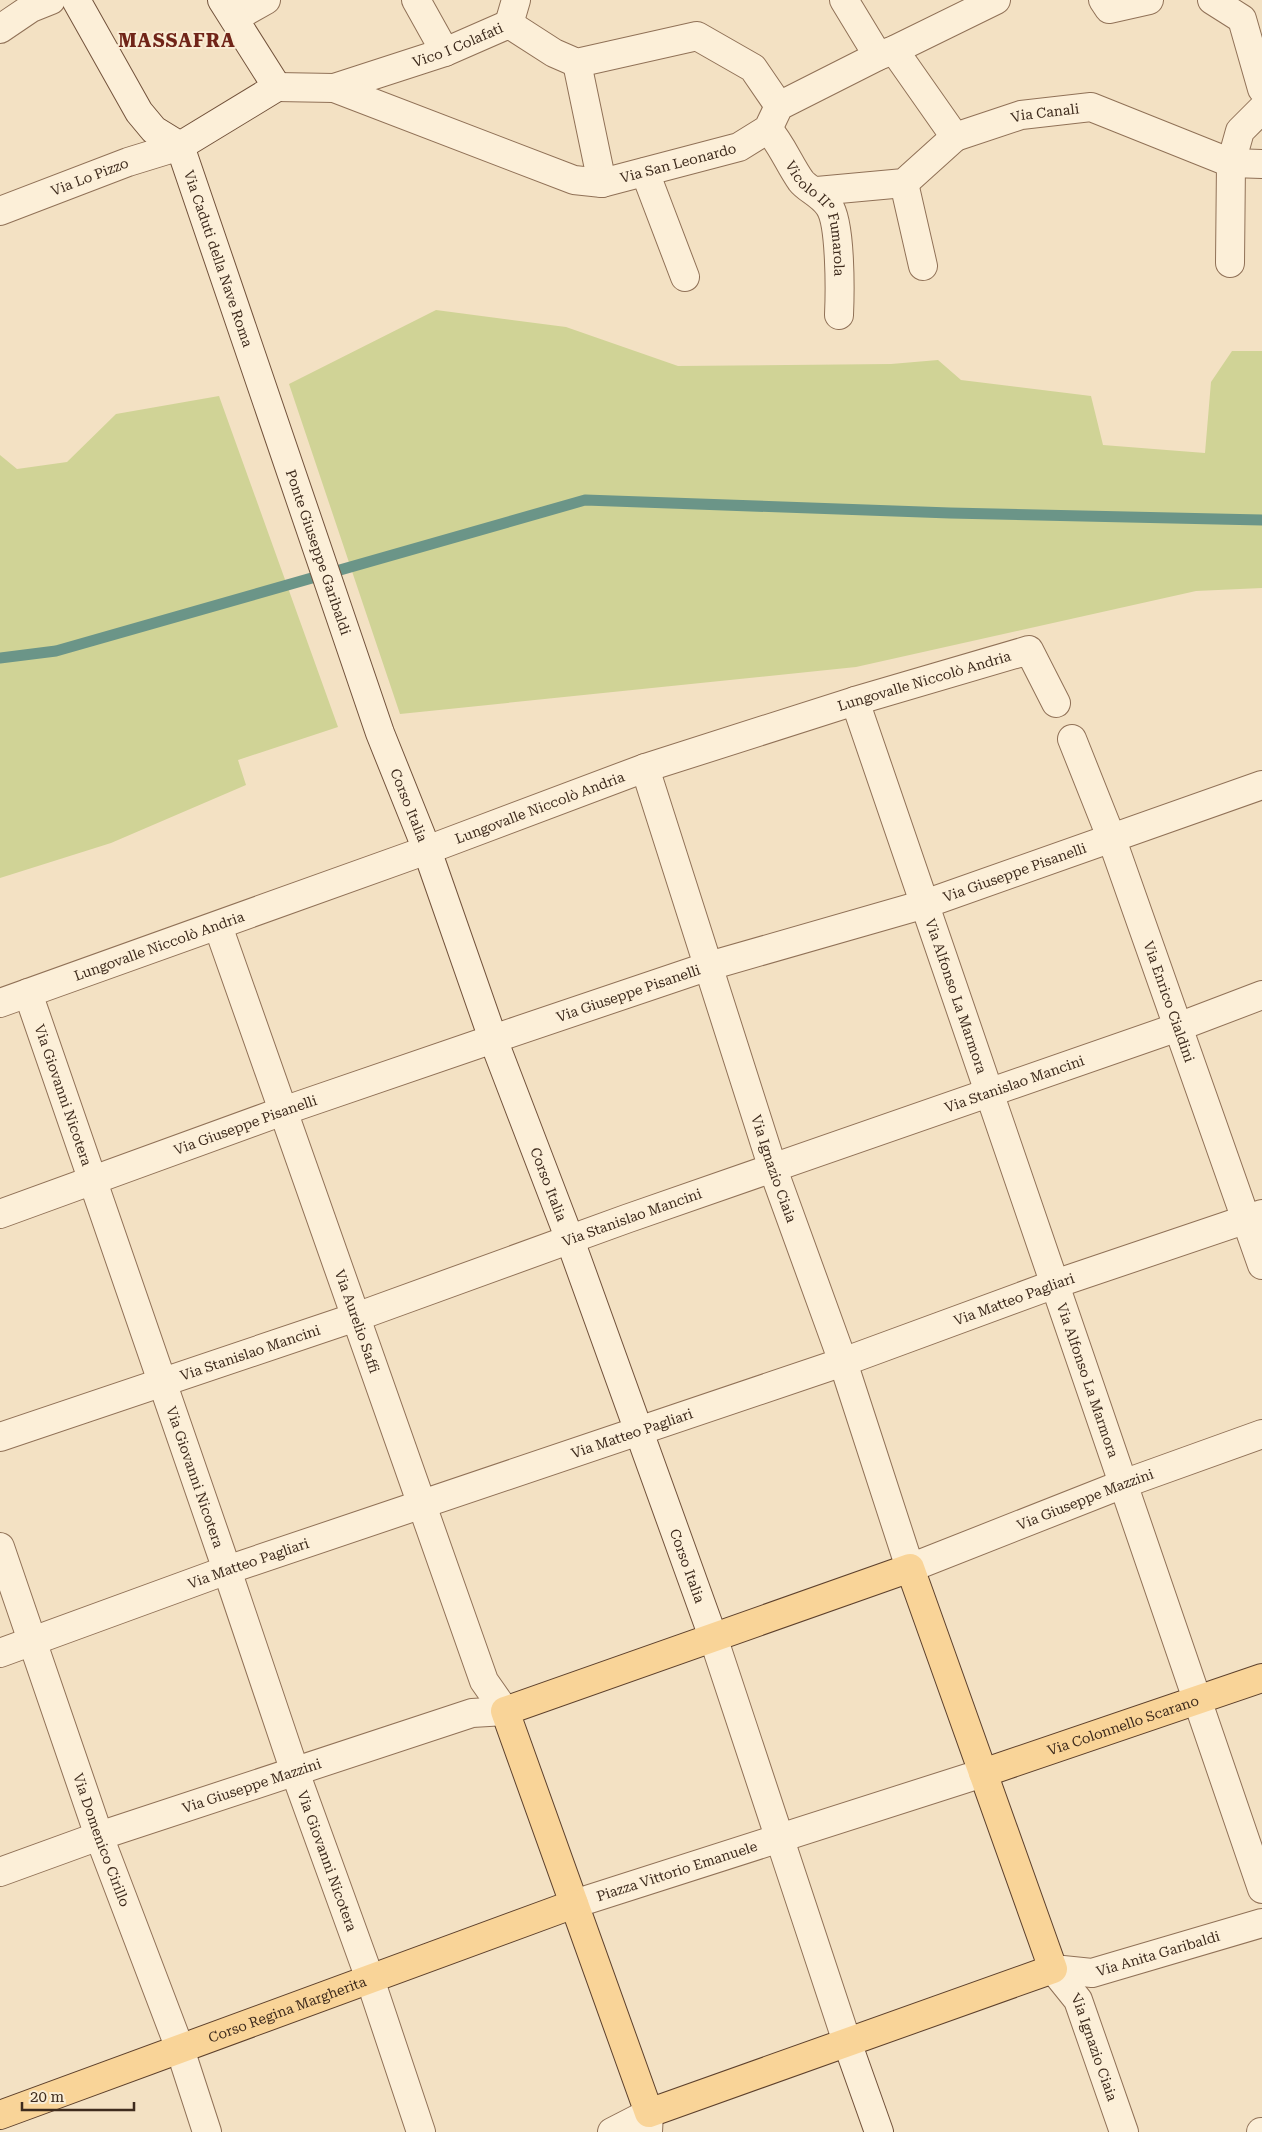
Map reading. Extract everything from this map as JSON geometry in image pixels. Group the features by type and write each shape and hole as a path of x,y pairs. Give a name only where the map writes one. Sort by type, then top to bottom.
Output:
{"main road":[{"path":"910,1568 1053,1969 847,2042 648,2122 574,1904 505,1711 910,1568"},
{"name":"Via Colonnello Scarano","path":"983,1773 1262,1678"},
{"name":"Corso Regina Margherita","path":"0,2115 574,1904"}],"street":[{"path":"0,29 31,8 50,0"},
{"path":"76,0 139,112 154,130 180,146"},
{"path":"266,0 228,9 277,87"},
{"path":"416,0 445,52"},
{"path":"817,191 904,183 955,136 844,0"},
{"name":"Via San Leonardo","path":"334,88 574,180 602,183 739,147 774,118 886,53 996,0"},
{"path":"1103,0 1109,9 1149,0"},
{"path":"1212,0 1242,19 1262,89"},
{"name":"Vico I Colafati","path":"277,87 334,88 445,52 512,12 554,53 577,63"},
{"path":"602,183 577,63 697,36 753,68 774,118"},
{"name":"Via Lo Pizzo","path":"0,211 128,162 180,146 277,87"},
{"name":"Via Canali","path":"955,136 1021,115 1091,107 1231,163 1262,164"},
{"path":"1230,262 1231,163 1240,132 1262,109"},
{"name":"Vicolo II° Fumarola","path":"774,118 781,144 802,182 817,191 830,206 836,222 840,297 839,315"},
{"name":"Via Caduti della Nave Roma","path":"180,146 256,370"},
{"path":"645,172 685,278"},
{"path":"904,183 923,266"},
{"name":"Ponte Giuseppe Garibaldi","path":"256,370 380,733"},
{"name":"Lungovalle Niccolò Andria","path":"0,1003 427,850 645,768 855,701 1029,650 1056,703"},
{"name":"Via Alfonso La Marmora","path":"855,701 1262,1889"},
{"name":"Corso Italia","path":"380,733 427,850 493,1039 570,1240 713,1637"},
{"name":"Via Enrico Cialdini","path":"1072,739 1111,837 1178,1027 1254,1216 1262,1265"},
{"name":"Via Ignazio Ciaia","path":"645,768 773,1169 843,1362 910,1568"},
{"name":"Via Giuseppe Pisanelli","path":"0,1214 283,1111 493,1039 709,966 925,904 1262,784"},
{"name":"Via Aurelio Saffi","path":"218,926 484,1681 505,1711"},
{"name":"Via Giovanni Nicotera","path":"28,993 91,1180 228,1570 294,1772 370,1979 421,2132"},
{"name":"Via Stanislao Mancini","path":"0,1437 356,1317 1178,1027 1262,995"},
{"name":"Via Matteo Pagliari","path":"0,1653 228,1570 843,1362 1055,1284 1254,1216"},
{"name":"Via Giuseppe Mazzini","path":"910,1568 1123,1484 1262,1434"},
{"name":"Via Domenico Cirillo","path":"0,1547 99,1836 180,2049 207,2132"},
{"path":"713,1637 878,2132"},
{"name":"Via Giuseppe Mazzini","path":"0,1872 99,1836 472,1713 505,1711"},
{"name":"Piazza Vittorio Emanuele","path":"574,1904 983,1773"},
{"name":"Via Anita Garibaldi","path":"1053,1969 1092,1973 1262,1923"},
{"name":"Via Ignazio Ciaia","path":"1053,1969 1078,2000 1124,2132"},
{"path":"612,2132 648,2122"}],"green space":[{"path":"436,310 566,327 678,366 891,364 938,360 961,380 1091,396 1103,445 1205,453 1211,382 1232,351 1262,351 1262,588 1196,591 856,667 400,714 289,384"},
{"path":"219,396 338,727 238,760 246,785 111,843 0,878 0,455 17,469 67,462 116,414"}],"waterway":[{"path":"0,658 56,651 585,500 950,513 1262,520"}],"district":[{"name":"MASSAFRA","path":"177,40"}]}
